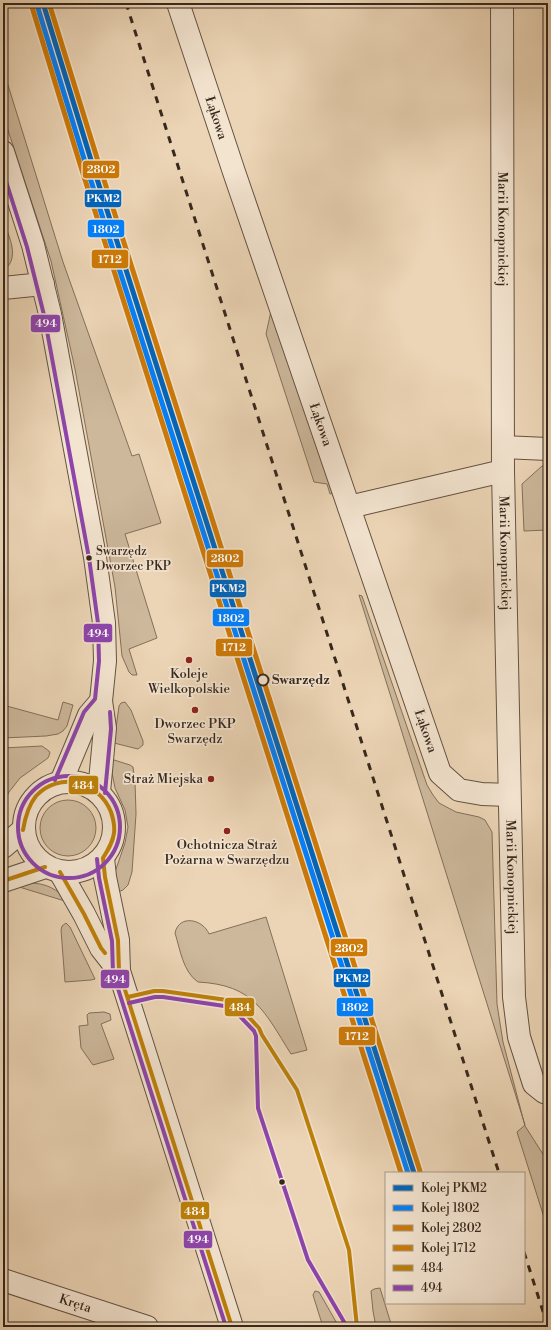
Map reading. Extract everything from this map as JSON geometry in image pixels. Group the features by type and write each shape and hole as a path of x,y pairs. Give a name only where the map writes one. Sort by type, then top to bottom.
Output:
{"street":[{"name":"Łąkowa","path":"178,3 234,172 440,773 459,790 482,794 509,795"},
{"name":"Marii Konopnickiej","path":"502,3 503,471 514,997 519,1037 534,1084 544,1092 548,1092"},
{"path":"3,152 31,238 52,321 100,589 104,623 105,661 101,701 105,728 99,792"},
{"path":"3,288 43,284"},
{"path":"503,447 548,449"},
{"path":"349,508 503,471"},
{"path":"60,782 89,715 101,701"},
{"path":"3,881 53,870 79,871 92,866 103,858 110,846 114,833 114,819 109,806 99,792 78,782 60,782 43,790 32,801 24,819 23,830 27,845 34,857 53,870 84,914 101,948 119,971"},
{"path":"3,847 23,830"},
{"path":"103,858 105,877 118,940 119,971 232,1327"},
{"name":"Kręta","path":"3,1280 147,1327"}],"shaded area":[{"path":"3,69 63,262 132,456 139,454 161,523 125,534 157,638 129,649 137,675 132,675 129,672 122,656 115,587 75,369 51,261 3,115"},
{"path":"3,220 12,247 12,254 8,266 3,271"},
{"path":"271,311 335,493 330,494 327,484 314,482 266,334"},
{"path":"542,466 548,466 548,530 524,531 522,484"},
{"path":"359,595 362,596 427,785 439,803 456,812 479,817 485,820 492,832 497,1004 503,1042 523,1120"},
{"path":"63,702 73,705 67,726 58,734 3,738 3,705 58,720"},
{"path":"125,702 131,710 143,741 143,745 138,749 114,743 119,706 121,703"},
{"path":"42,746 50,753 48,758 20,778 9,792 3,805 3,748"},
{"path":"111,759 133,767 136,814 132,872 128,885 123,890 115,893 115,872 125,843 128,827 125,810 115,788"},
{"path":"63,800 73,800 88,808 94,817 96,828 94,839 88,848 73,856 63,856 52,851 45,844 40,833 40,823 45,812 52,805"},
{"path":"29,883 41,884 56,890 68,902 16,886"},
{"path":"266,917 307,1050 291,1054 264,1013 245,995 232,988 217,984 198,982 193,978 185,966 175,933 177,927 186,921 197,922 206,929 209,934"},
{"path":"66,923 70,927 95,979 65,982 61,930 62,926"},
{"path":"104,1012 110,1014 111,1020 101,1024 114,1059 93,1065 81,1048 79,1026 88,1025 87,1015 89,1013"},
{"path":"525,1125 548,1162 548,1230 517,1132"},
{"path":"380,1288 392,1327 376,1327 371,1291"},
{"path":"315,1291 319,1292 339,1327 323,1327 313,1295"}],"railway":[{"path":"126,3 499,1172"},
{"path":"525,1255 548,1327"}],"rail line":[{"name":"PKM2","path":"43,3 91,160 414,1172"},
{"name":"2802","path":"49,3 420,1171"},
{"name":"1802","path":"37,5 85,162 408,1172"},
{"name":"1712","path":"32,7 80,164 401,1172"}],"transit line":[{"name":"494","path":"3,172 27,247 44,315 89,558 98,623 99,661 95,699 84,712 55,780"},
{"name":"494","path":"105,793 111,729 110,712"},
{"name":"494","path":"69,776 79,777 98,784 112,798 119,817 120,827 119,837 112,856 98,870 79,877 69,878 59,877 40,870 26,856 19,837 18,827 19,817 26,798 40,784 59,777 69,776"},
{"name":"484","path":"23,830 27,812 31,804 36,796 45,788 67,782 78,783 97,793 105,801 111,812 114,824 113,836 110,846 103,858"},
{"name":"484","path":"103,858 105,877 118,940 119,971 232,1327"},
{"name":"494","path":"97,859 99,878 112,941 113,973 226,1327"},
{"name":"484","path":"3,881 45,867"},
{"name":"484","path":"60,872 105,953"},
{"name":"484","path":"128,997 154,991 163,991 234,1001 259,1028 297,1090 349,1250 357,1327"},
{"name":"494","path":"129,1003 155,997 163,997 231,1007 254,1031 256,1036 258,1108 308,1260 347,1327"}],"place":[{"name":"Swarzędz Dworzec PKP","path":"89,558"},
{"name":"Koleje Wielkopolskie","path":"189,660"},
{"name":"Swarzędz","path":"263,680"},
{"name":"Dworzec PKP Swarzędz","path":"195,710"},
{"name":"Straż Miejska","path":"211,779"},
{"name":"Ochotnicza Straż Pożarna w Swarzędzu","path":"227,831"}]}
